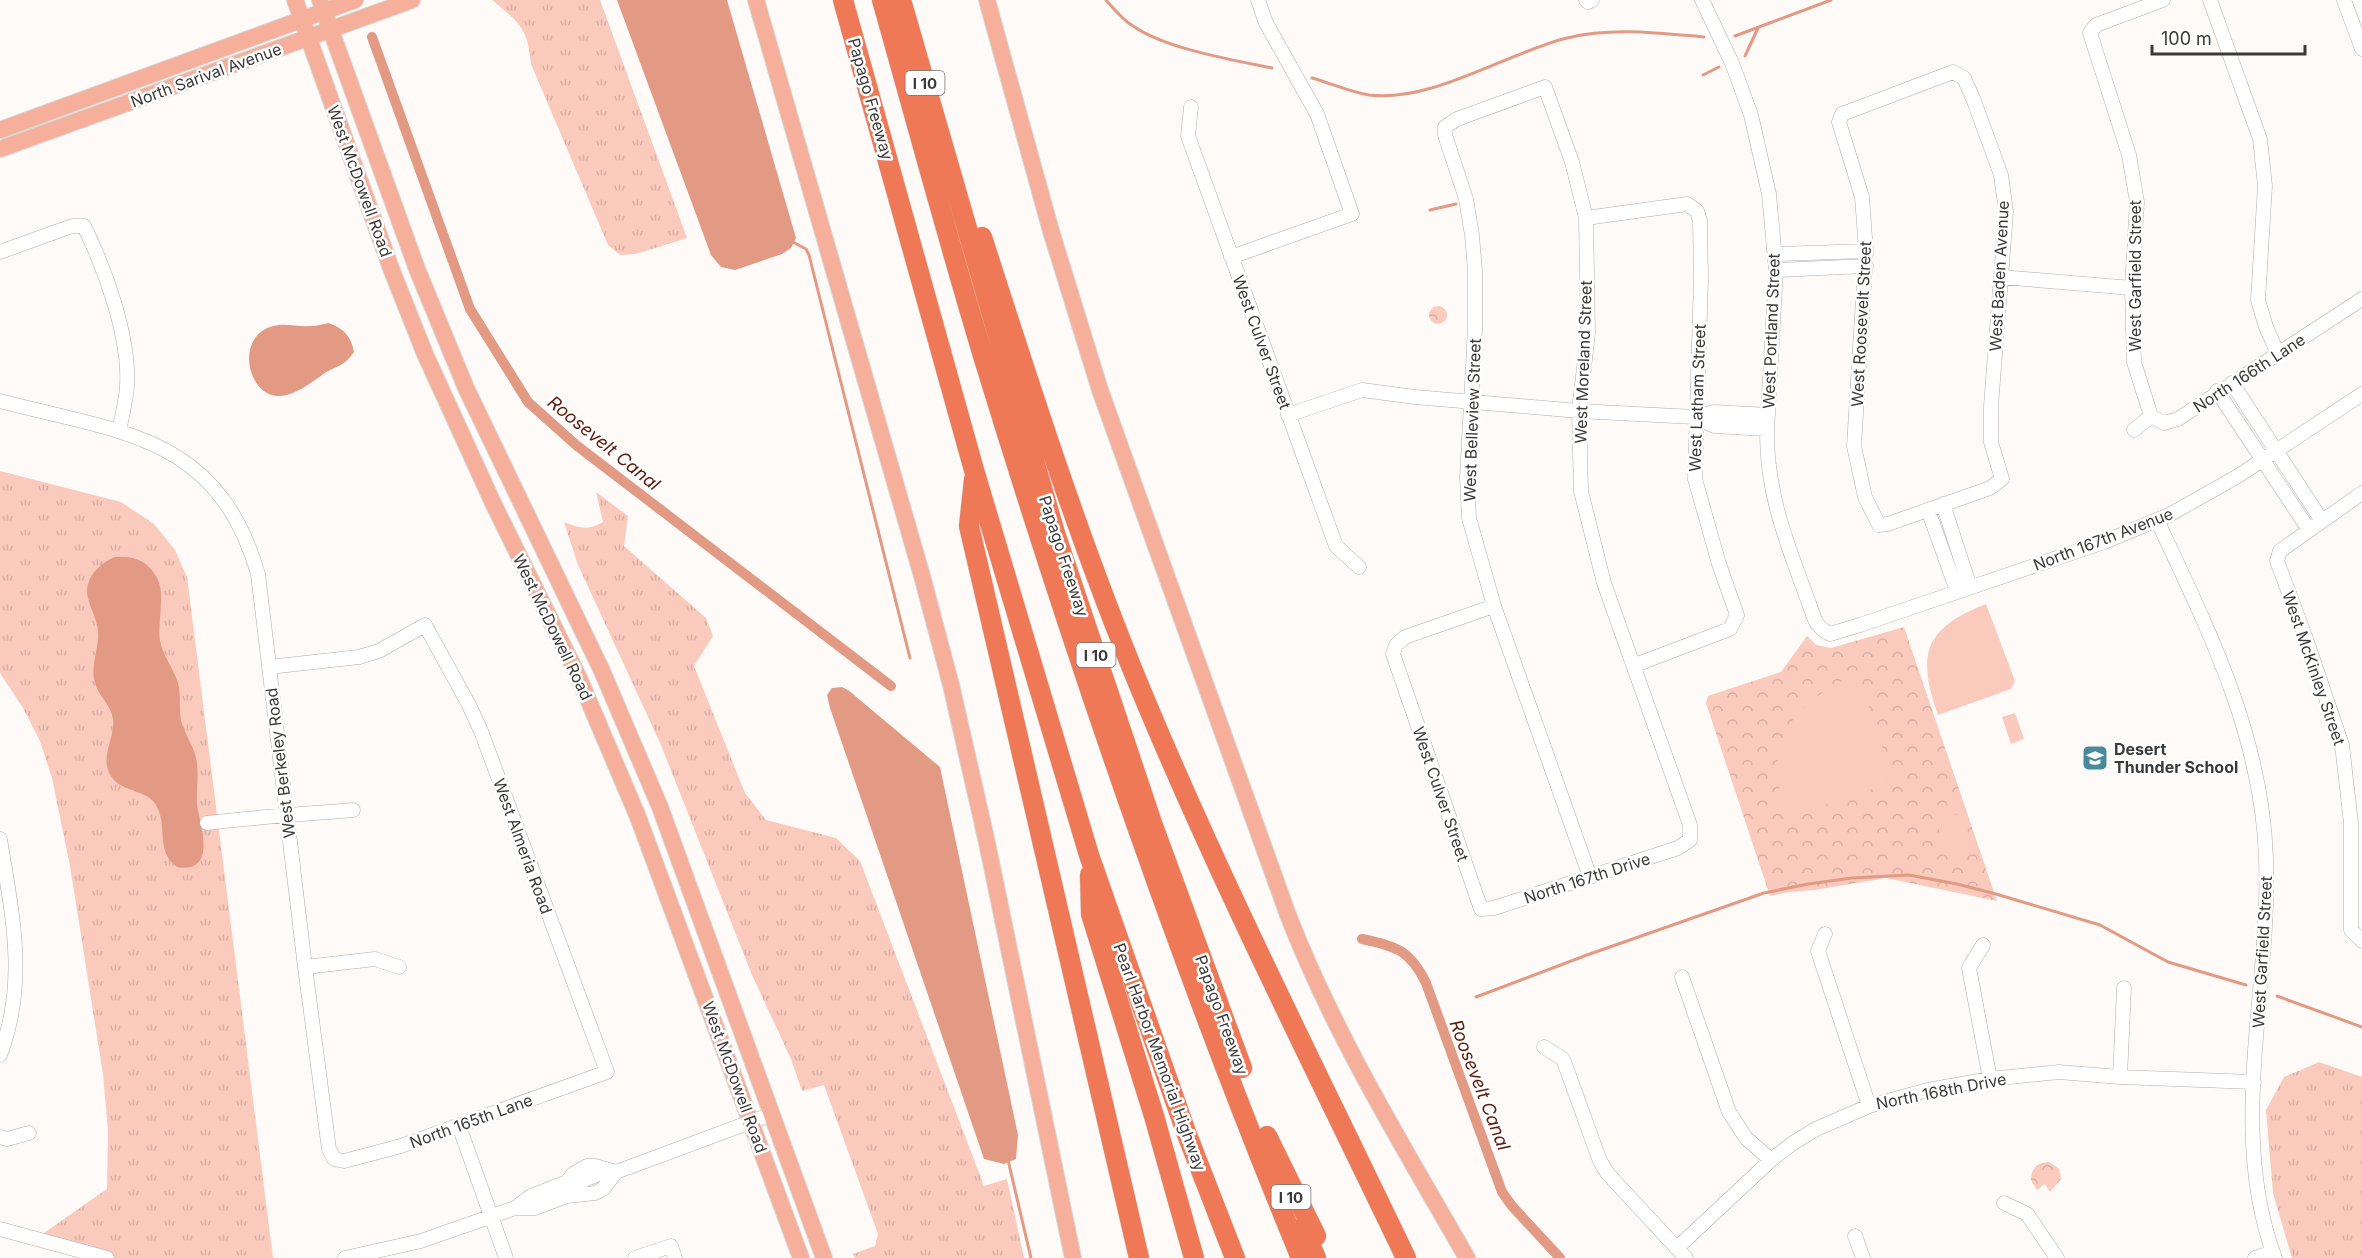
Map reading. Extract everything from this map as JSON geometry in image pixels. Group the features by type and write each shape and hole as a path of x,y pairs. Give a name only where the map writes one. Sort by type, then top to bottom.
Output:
{"highway":[{"name":"Papago Freeway","path":"843,0 974,470 1089,855"},
{"path":"882,0 984,357 1053,574 1166,903 1301,1258"},
{"name":"Papago Freeway","path":"902,0 948,167 1059,544 1152,823 1267,1136"},
{"path":"948,167 981,234 1046,440 1103,597 1172,763 1225,882 1406,1258"},
{"path":"974,470 969,526 1139,1258"},
{"path":"1089,855 1091,914 1154,1116 1194,1258"},
{"name":"Pearl Harbor Memorial Highway","path":"1089,855 1183,1121 1235,1258"},
{"path":"1267,1136 1328,1258"},
{"name":"I 10","path":"1267,1136 1316,1258"}],"main road":[{"name":"West McDowell Road","path":"295,0 409,316 455,423 569,658 638,817 801,1258"},
{"name":"North Sarival Avenue","path":"0,149 412,0"},
{"path":"756,0 919,565 951,685 986,837 1073,1258"},
{"path":"987,0 1057,250 1100,390 1298,941 1332,1015 1375,1098 1467,1258"},
{"name":"North Sarival Avenue","path":"0,129 302,19 322,5 351,2"},
{"name":"West McDowell Road","path":"322,5 417,269 466,388 598,662 660,807 824,1258"}],"street":[{"path":"1231,257 1352,214 1317,114 1266,23 1258,0"},
{"name":"West Portland Street","path":"1702,0 1732,63 1751,115 1769,195 1776,270 1767,454 1776,508 1811,609 1821,630"},
{"name":"West Garfield Street","path":"2151,416 2134,362 2132,288 2137,202 2129,155 2090,33 2096,25 2163,0"},
{"path":"2210,0 2260,139 2265,186 2258,300 2266,327 2278,354"},
{"path":"2344,0 2362,49"},
{"name":"West Roosevelt Street","path":"1928,510 1879,525 1865,497 1854,446 1866,251 1862,197 1839,122 1842,114 1953,72 1964,78"},
{"name":"West Baden Avenue","path":"1943,504 1990,488 2002,479 1992,442 1991,406 2006,212 2001,176 1964,78"},
{"name":"West Moreland Street","path":"1445,127 1457,119 1545,87 1572,162 1586,218 1588,333 1579,411 1581,491 1604,583 1690,825 1690,840"},
{"name":"West Culver Street","path":"1191,107 1188,136 1288,415 1336,546 1359,567"},
{"name":"West Belleview Street","path":"1445,127 1444,135 1466,199 1472,235 1476,307 1467,477 1469,518 1494,606 1590,877"},
{"name":"West Latham Street","path":"1586,218 1687,204 1697,211 1700,221 1701,278 1695,417 1695,479 1719,564 1737,615 1730,629 1635,665"},
{"path":"0,252 72,226 84,226 120,321 127,353 127,386 119,431"},
{"path":"1775,254 1866,251"},
{"path":"1776,270 1866,266"},
{"path":"2001,277 2132,288"},
{"name":"North 166th Lane","path":"2151,416 2164,423 2178,419 2217,391 2362,299"},
{"path":"2232,383 2322,521"},
{"path":"1288,415 1362,390 1579,411 1695,417 1714,412 1768,422"},
{"path":"2217,391 2309,530 2362,493"},
{"name":"North 167th Avenue","path":"1821,630 1830,634 2104,542 2157,520 2192,504 2264,460 2362,394"},
{"name":"West Berkeley Road","path":"0,401 119,431 172,452 208,482 233,514 248,542 258,574 305,967 329,1149 334,1159"},
{"path":"2134,430 2151,416"},
{"path":"1943,504 1963,589 1928,510 1943,504"},
{"name":"West Garfield Street","path":"2157,520 2227,674 2243,721 2252,761 2266,855 2266,932 2254,1082 2253,1131 2257,1179 2273,1255"},
{"name":"West McKinley Street","path":"2309,530 2280,551 2277,561 2342,745 2351,823 2351,930 2362,941"},
{"name":"West Culver Street","path":"1481,909 1393,654 1396,645 1406,637 1494,606"},
{"name":"West Almeria Road","path":"269,667 359,657 379,651 425,625 470,705 481,731 607,1072"},
{"path":"207,823 269,815 287,816 353,810"},
{"path":"0,839 16,963 13,1012 0,1055"},
{"name":"North 167th Drive","path":"1481,909 1494,908 1678,848 1690,840"},
{"path":"1825,934 1818,951 1869,1106"},
{"path":"1983,945 1969,968 1990,1079"},
{"path":"305,967 375,959 399,967"},
{"path":"1682,977 1729,1112 1746,1138 1771,1160"},
{"path":"2120,1077 2124,988"},
{"path":"1544,1047 1563,1059 1600,1161 1608,1174 1682,1253"},
{"name":"North 165th Lane","path":"334,1159 344,1161 386,1150 607,1072"},
{"name":"North 168th Drive","path":"1682,1253 1771,1160 1816,1129 1869,1106 1928,1090 1990,1079 2059,1072 2120,1077 2254,1082"},
{"path":"345,1258 421,1241 515,1208 531,1196 569,1189 577,1183 772,1114"},
{"path":"459,1126 506,1258"},
{"path":"0,1137 7,1139 29,1133"},
{"path":"2004,1203 2027,1214 2057,1258"},
{"path":"0,1229 107,1258"},
{"path":"1855,1236 1863,1258"},
{"path":"635,1258 673,1252"},
{"path":"2255,1258 2273,1255"}],"green space":[{"path":"492,0 600,0 687,238 636,254 620,255 608,245 531,64 524,33 515,20"},
{"path":"1434,306 1442,306 1447,311 1445,322 1434,324 1429,319 1429,311"},
{"path":"0,471 121,502 154,524 175,550 187,577 273,1258 107,1258 42,1242 44,1233 107,1189 108,1132 103,1074 70,866 52,778 40,741 23,708 0,673"},
{"path":"596,492 628,516 624,546 706,618 713,636 694,666 745,793 766,820 836,838 860,861 984,1186 1007,1179 1024,1258 855,1258 853,1254 875,1246 878,1234 824,1085 802,1091 791,1059 752,975 661,745 578,565 564,522 584,528 603,522"},
{"path":"1986,604 2015,681 2011,689 1938,715 1928,675 1927,659 1931,645 1938,633 1950,623"},
{"path":"1904,627 1997,901 1886,878 1770,896 1706,703 1708,696 1781,672 1807,636 1816,645 1831,648"},
{"path":"1857,674 1891,772 1884,785 1788,818 1780,792 1778,768 1780,748 1787,730 1798,713 1814,699"},
{"path":"2015,713 2024,739 2011,744 2002,717"},
{"path":"1961,813 1975,852 1950,861 1936,821"},
{"path":"2319,1062 2362,1077 2362,1258 2292,1258 2273,1193 2266,1110 2284,1077"},
{"path":"2049,1162 2059,1169 2061,1179 2050,1192 2045,1184 2037,1190 2031,1180 2032,1172 2038,1165"}],"shaded area":[{"path":"617,0 727,0 796,238 791,248 782,254 735,270 721,267 711,255"},
{"path":"329,323 349,337 354,352 346,361 292,393 281,396 270,394 261,388 250,368 249,355 252,344 259,334 275,326 312,326"},
{"path":"115,557 134,558 145,563 154,572 160,585 160,641 178,683 181,720 195,754 197,766 197,804 204,845 198,863 190,867 177,867 166,854 161,817 154,802 143,794 116,782 108,769 107,755 113,719 110,709 97,688 94,677 98,628 87,591 90,579 98,568"},
{"path":"842,687 940,767 1018,1135 1016,1159 1004,1164 984,1159 830,708 827,695 832,688"}],"waterway":[{"path":"1106,0 1129,24 1163,41 1200,53 1272,68"},
{"path":"1735,36 1831,0"},
{"path":"1745,56 1758,28"},
{"path":"1312,78 1362,94 1393,95 1418,92 1443,84 1567,38 1618,32 1704,37"},
{"name":"Roosevelt Canal","path":"372,37 470,309 528,402 576,445 891,686"},
{"path":"1703,75 1719,67"},
{"path":"1430,210 1456,204"},
{"path":"791,241 806,249 809,255 910,658"},
{"path":"1476,997 1587,955 1764,893 1852,878 1909,875 1996,894 2100,925 2168,962 2246,985"},
{"name":"Roosevelt Canal","path":"1362,939 1401,951 1408,956 1420,972 1502,1192 1560,1258"},
{"path":"2277,996 2362,1027"},
{"path":"1008,1160 1031,1258"}],"place":[{"name":"Desert Thunder School","path":"2095,758"}]}
